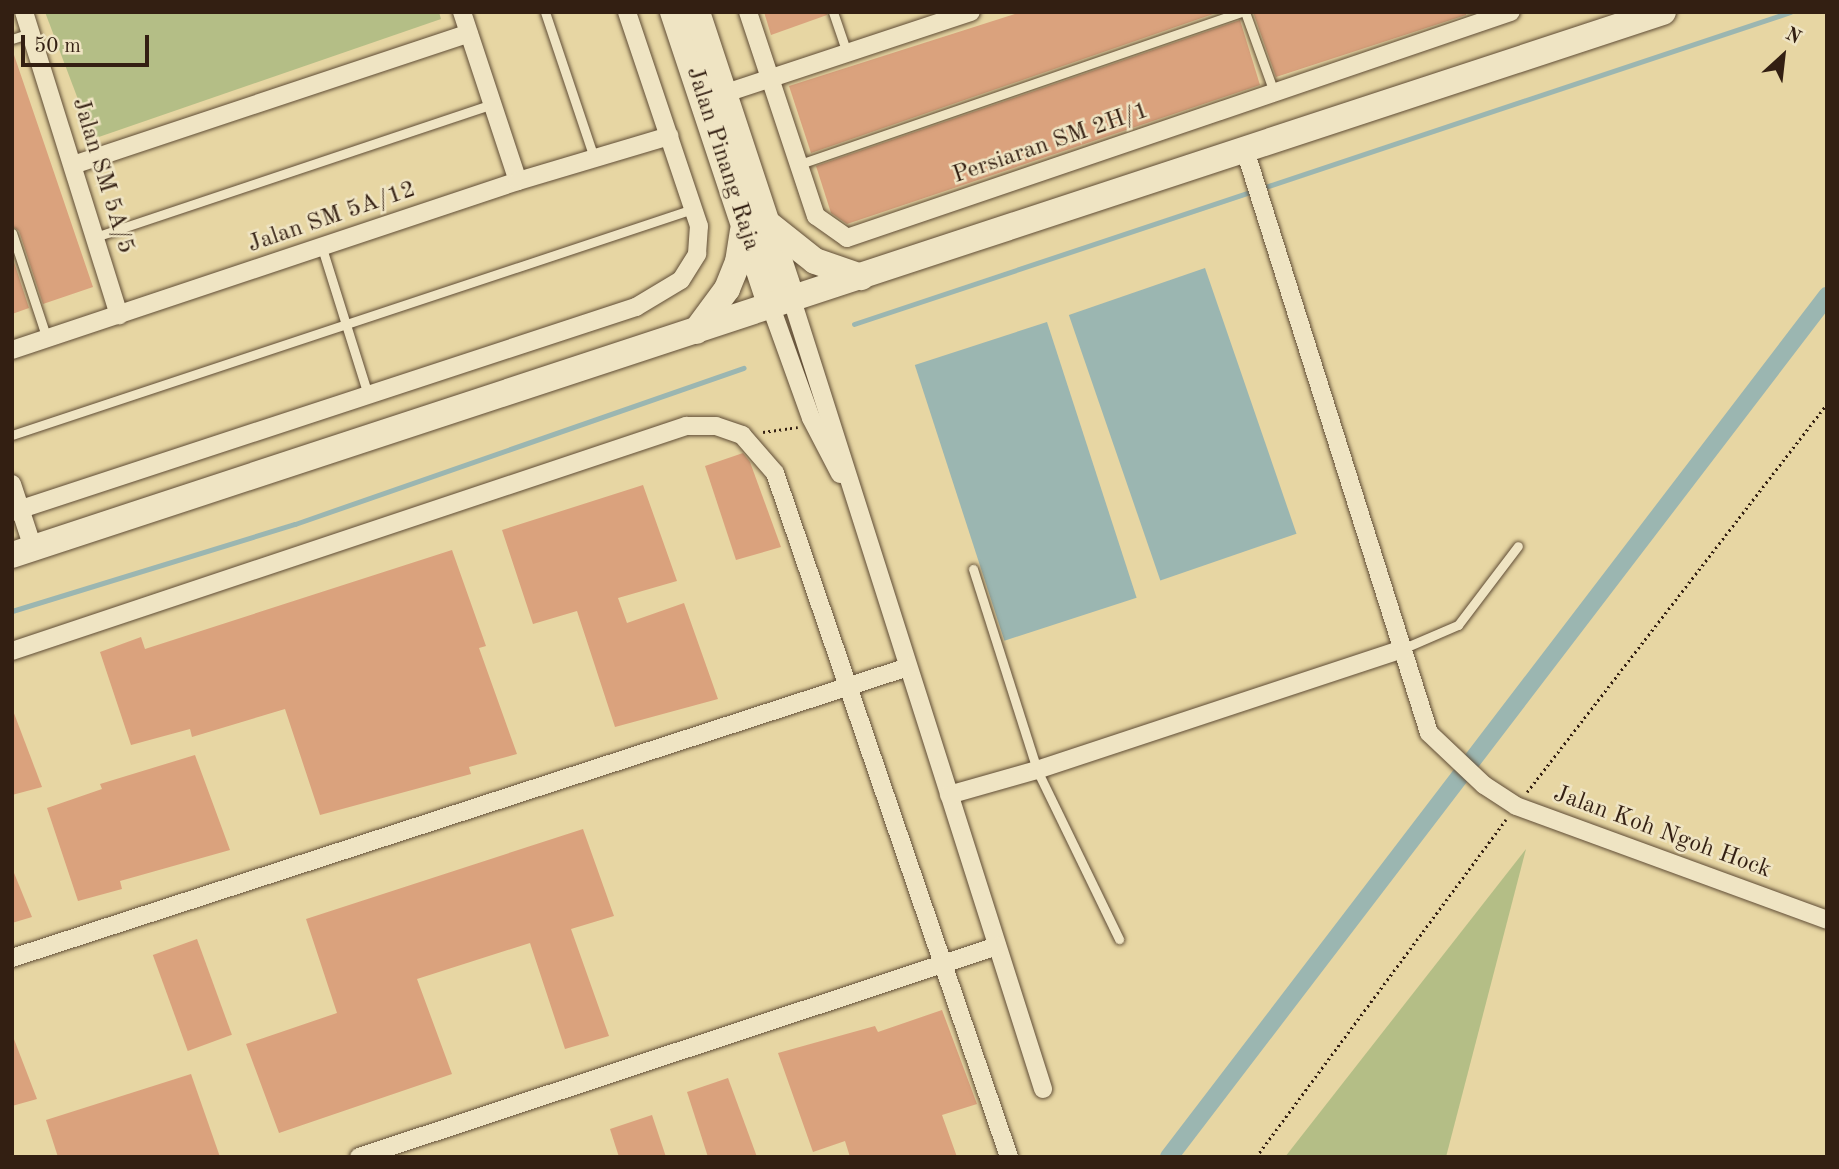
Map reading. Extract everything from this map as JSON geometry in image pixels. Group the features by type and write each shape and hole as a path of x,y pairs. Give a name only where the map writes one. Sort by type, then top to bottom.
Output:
{"street":[{"name":"Jalan SM 5A/5","path":"24,12 119,315"},
{"path":"462,12 518,181"},
{"path":"16,511 661,295 681,280 697,254 699,226 627,12"},
{"name":"Jalan Pinang Raja","path":"673,12 755,224 782,303"},
{"path":"696,331 727,289 755,224 723,94 698,12"},
{"name":"Persiaran SM 2H/1","path":"748,12 821,224 847,237 858,237 1511,12"},
{"path":"723,94 847,53 926,19 971,12"},
{"path":"12,484 23,552 1663,12"},
{"path":"74,165 469,33"},
{"name":"Jalan SM 5A/12","path":"12,350 518,181 669,136"},
{"path":"948,795 1037,771 1402,649 1245,150"},
{"path":"755,224 814,261 861,277"},
{"path":"782,303 814,425 855,502"},
{"path":"782,303 831,410 855,502 1043,1090"},
{"path":"12,651 686,426 716,426 742,435 775,473 1009,1157"},
{"name":"Jalan Koh Ngoh Hock","path":"1402,649 1429,733 1484,785 1516,806 1827,920"},
{"path":"12,958 908,667"},
{"path":"359,1157 997,946"}],"lane":[{"path":"545,12 594,158"},
{"path":"833,12 847,53"},
{"path":"800,164 1243,12 1274,92"},
{"path":"12,39 30,33"},
{"path":"95,237 492,104"},
{"path":"12,435 693,209"},
{"path":"12,233 47,339"},
{"path":"322,248 368,395"},
{"path":"1402,649 1458,625 1518,546"},
{"path":"973,569 1037,771 1119,939"}],"path":[{"path":"1256,1157 1516,806 1827,404"},
{"path":"742,435 814,425"}],"green space":[{"path":"45,12 439,12 441,19 93,139"},
{"path":"1526,849 1446,1157 1285,1157"}],"water":[{"path":"1205,268 1296,534 1160,581 1069,315"},
{"path":"1047,322 1137,598 1004,641 915,365"}],"building":[{"path":"764,12 826,12 827,15 771,35"},
{"path":"1021,12 1219,12 811,153 789,86"},
{"path":"1253,12 1466,12 1466,15 1276,77"},
{"path":"1240,20 1260,85 847,224 831,213 816,166"},
{"path":"12,49 93,287 43,304 19,231 12,226"},
{"path":"12,256 29,308 12,314"},
{"path":"743,453 750,462 781,547 736,560 705,466"},
{"path":"643,485 677,581 618,598 627,623 684,603 718,699 615,727 577,611 533,624 502,530"},
{"path":"452,550 486,646 479,648 517,754 469,767 471,774 320,815 285,709 192,737 190,729 131,745 100,652 141,637 145,649"},
{"path":"12,708 42,787 12,795"},
{"path":"195,755 230,850 120,881 122,889 78,901 47,808 102,789 100,784"},
{"path":"583,829 614,916 571,929 609,1036 565,1049 530,943 417,979 452,1074 279,1133 246,1044 337,1013 306,919"},
{"path":"12,868 32,917 12,923"},
{"path":"197,939 232,1035 188,1051 153,955"},
{"path":"942,1010 977,1104 942,1115 957,1157 850,1157 845,1141 813,1152 778,1053 875,1026 878,1032"},
{"path":"12,1034 37,1099 12,1106"},
{"path":"191,1074 220,1157 58,1157 46,1120"},
{"path":"728,1078 757,1157 708,1157 687,1092"},
{"path":"652,1115 666,1157 619,1157 610,1129"}],"waterway":[{"path":"854,324 1790,12"},
{"path":"1169,1157 1827,296"},
{"path":"12,611 295,524 744,368"}]}
